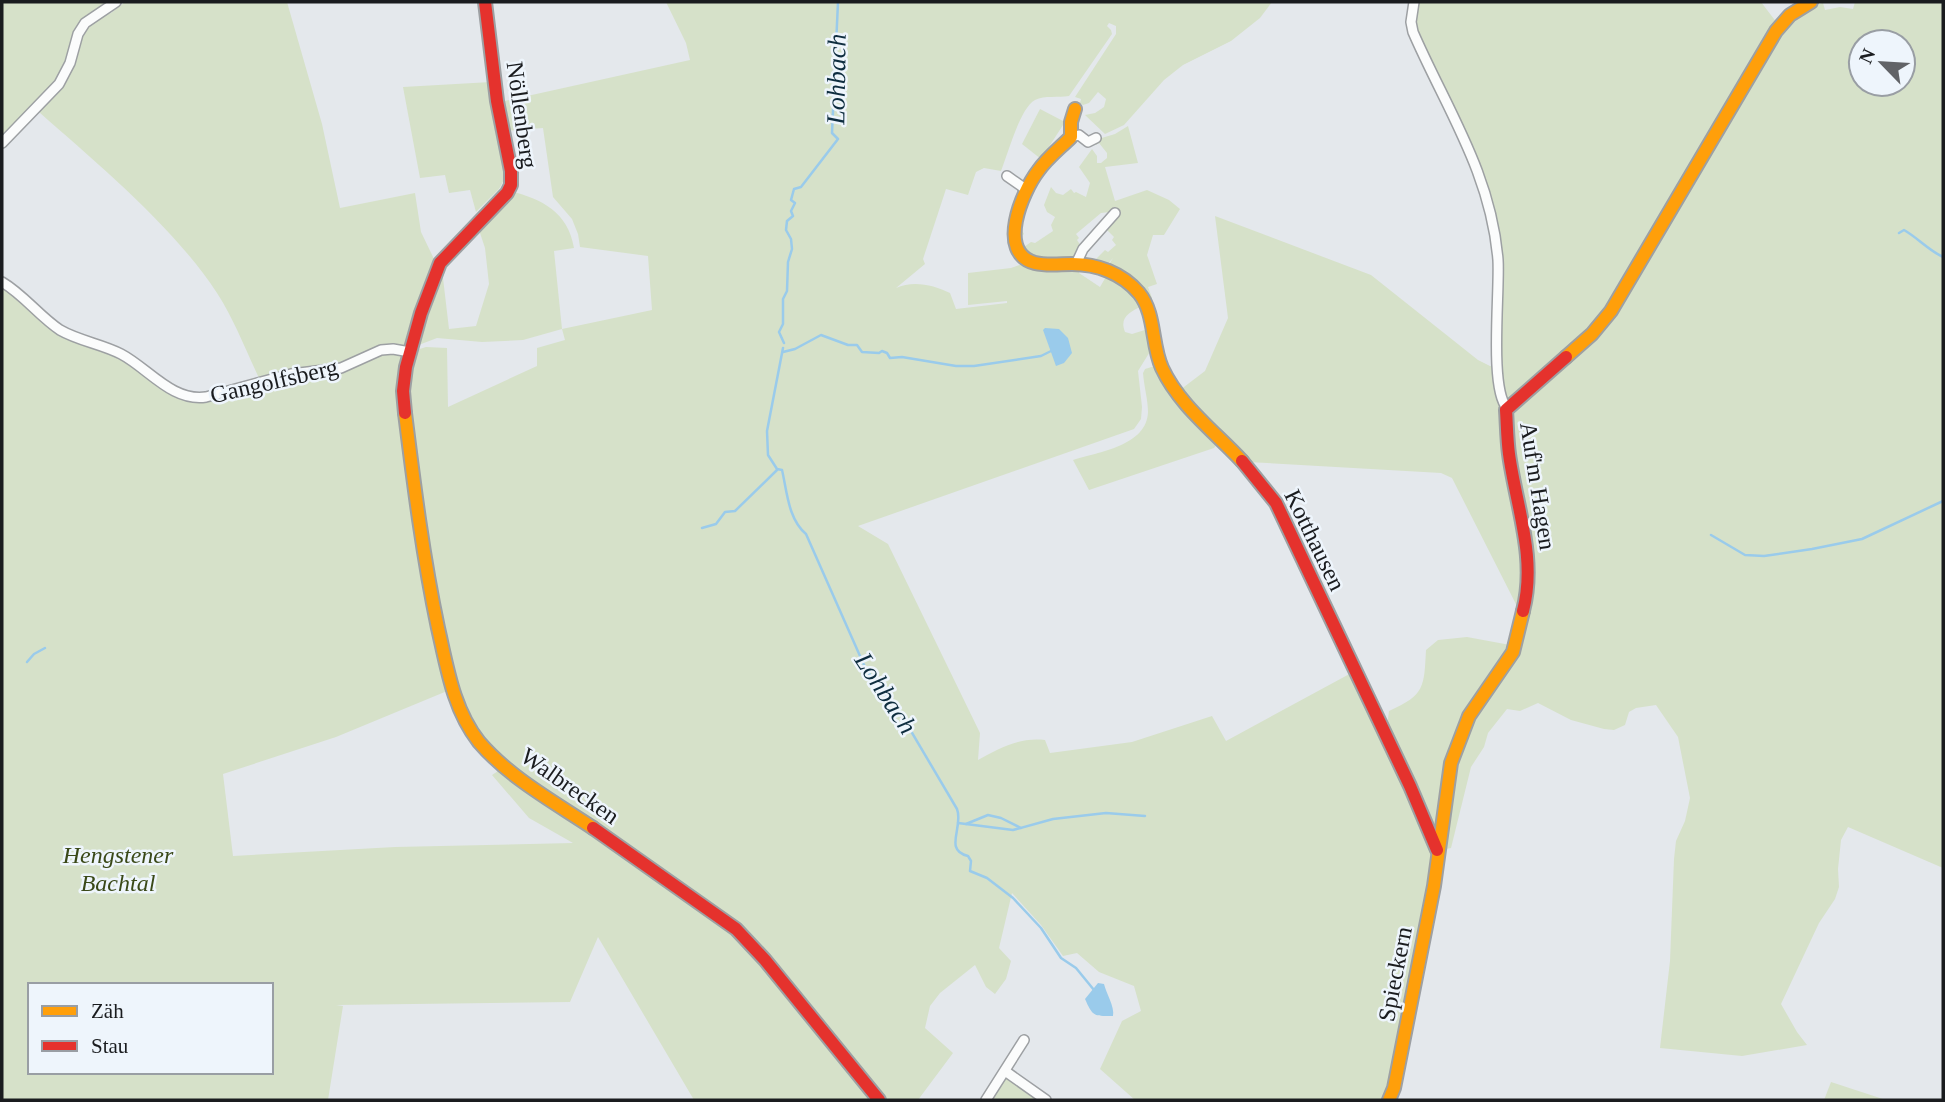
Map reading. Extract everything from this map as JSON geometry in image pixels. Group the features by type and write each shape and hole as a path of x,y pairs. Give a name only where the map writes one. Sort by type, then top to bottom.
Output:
{"street":[{"path":"2,143 59,84 70,63 78,34 85,23 116,2"},
{"name":"Nöllenberg","path":"404,412 404,379 410,352 427,293 440,263 507,193 511,185 510,163 497,101 485,2"},
{"path":"1414,2 1411,22 1413,32 1471,152 1493,227 1498,268 1497,363 1500,394 1507,408"},
{"name":"Auf'm Hagen","path":"1438,854 1453,754 1474,709 1513,652 1519,637 1526,601 1528,553 1509,454 1505,412 1602,323 1650,247 1776,31 1790,15 1811,2"},
{"path":"1075,109 1071,136 1079,135 1088,142 1096,138"},
{"name":"Kotthausen","path":"1071,136 1038,170 1025,189 1015,233 1015,245 1019,255 1035,263 1090,265 1113,274 1139,292 1152,319 1154,349 1166,378 1188,406 1269,491 1410,786 1438,854"},
{"path":"1007,176 1025,189"},
{"path":"1076,264 1083,249 1115,213"},
{"name":"Gangolfsberg","path":"2,282 24,297 60,330 134,361 171,388 193,397 206,397 291,374 341,368 382,349 410,352"},
{"name":"Walbrecken","path":"404,412 417,516 435,621 449,679 469,728 486,750 519,778 736,929 765,960 879,1100"},
{"name":"Spieckern","path":"1389,1100 1394,1088 1438,854"},
{"path":"986,1100 1024,1040"},
{"path":"1005,1071 1046,1100"}],"green space":[{"path":"2,2 112,2 93,13 58,83 2,139"},
{"name":"Hengstener Bachtal","path":"125,2 287,2 322,124 340,208 415,193 421,232 435,261 416,311 410,345 401,346 400,350 410,352 426,347 447,348 448,407 537,366 537,348 565,340 562,329 652,310 648,256 580,247 572,219 553,197 543,128 505,131 500,102 690,60 686,43 666,2 1272,2 1260,18 1231,41 1183,65 1164,80 1124,125 1105,134 1085,115 1104,107 1106,99 1098,92 1089,103 1083,105 1080,103 1081,99 1075,97 1116,34 1116,26 1109,23 1107,26 1112,34 1069,96 1035,100 1024,112 1001,171 984,168 976,172 968,195 946,189 923,259 925,264 896,288 923,284 937,288 950,293 956,309 1007,303 968,305 968,273 1011,268 1025,263 1080,267 1079,273 1100,287 1107,275 1127,286 1142,306 1130,313 1123,322 1125,332 1132,334 1148,329 1151,350 1138,371 1142,407 1141,419 1134,429 858,526 888,544 980,733 978,760 1027,740 1045,740 1050,753 1132,742 1212,716 1226,741 1355,671 1424,822 1434,857 1392,1083 1384,1100 1135,1100 1100,1069 1122,1021 1141,1011 1134,986 1099,972 1077,953 1063,956 1041,925 1012,893 999,948 1011,961 1006,979 995,994 986,987 975,965 940,993 930,1006 925,1028 953,1053 918,1100 694,1100 598,937 570,1002 336,1005 343,1006 328,1100 2,1100 2,280 63,327 177,388 206,395 260,380 229,313 199,268 134,197 39,112 62,86 84,31 99,17 111,13","holes":["452,689 477,734 507,765 492,775 529,818 573,843 395,847 233,856 223,774 336,737"]},
{"path":"1415,2 1761,2 1777,23 1594,337 1787,25 1810,7 1823,3 1825,10 1840,7 1853,9 1855,2 1943,2 1943,868 1848,827 1841,840 1839,887 1835,899 1819,923 1781,1004 1807,1045 1742,1056 1660,1048 1670,961 1676,841 1685,821 1690,798 1678,737 1656,705 1636,708 1629,712 1625,725 1614,730 1571,720 1538,703 1520,711 1507,709 1488,733 1484,747 1471,767 1451,848 1441,850 1387,727 1389,711 1410,700 1420,688 1426,650 1438,640 1467,637 1521,647 1534,582 1530,529 1501,371 1503,363 1499,364 1500,295 1484,188 1413,30"},
{"path":"491,82 506,176 499,189 476,212 470,190 449,193 445,175 420,178 403,87"},
{"path":"1040,109 1065,122 1041,159 1022,144"},
{"path":"1128,126 1138,163 1105,167 1115,201 1147,190 1169,200 1180,209 1164,235 1153,235 1147,255 1157,284 1148,287 1152,298 1151,309 1133,286 1109,269 1113,258 1105,267 1093,262 1105,250 1108,252 1116,245 1112,240 1114,237 1106,229 1110,221 1121,213 1119,211 1101,213 1076,234 1081,246 1070,262 1047,263 1029,258 1019,246 1017,236 1018,223 1024,234 1019,238 1024,247 1053,231 1051,225 1055,217 1047,212 1044,205 1051,187 1056,193 1063,195 1071,189 1074,193 1086,197 1090,183 1079,167 1092,149 1097,156 1097,163 1107,158 1107,153 1099,143 1096,145 1095,140 1115,134"},
{"path":"510,191 543,203 560,216 574,248 554,251 562,329 523,340 482,342 437,338 416,346 432,280 443,278 449,329 476,326 489,284 485,248 477,224"},
{"path":"1215,216 1371,275 1478,360 1490,366 1496,365 1523,529 1523,618 1452,478 1441,473 1248,462 1180,390 1205,371 1228,318"},
{"path":"1155,366 1170,392 1218,443 1214,448 1089,490 1073,460 1120,446 1139,433 1146,423 1148,412 1143,373 1145,369"},
{"path":"1005,1071 1042,1100 986,1100"},
{"path":"1831,1082 1886,1100 1824,1100"}],"water":[{"path":"1059,329 1068,338 1072,353 1064,363 1056,366 1043,330"},
{"path":"1098,983 1104,984 1112,1004 1113,1016 1095,1014 1085,999"}],"waterway":[{"name":"Lohbach","path":"784,343 779,332 783,324 783,299 787,291 788,262 792,249 786,230 787,221 793,216 791,211 795,203 791,200 794,189 801,187 838,139 832,133 838,2"},
{"path":"1899,233 1904,230 1943,257"},
{"path":"783,352 795,349 821,335 848,345 857,345 862,352 882,351 890,358 902,357 956,366 974,366 1041,356 1051,351"},
{"name":"Lohbach","path":"783,348 767,431 768,455 777,469 782,470 795,521 806,534 864,665 878,688 895,704 957,809 955,843 957,849 971,861 970,871 987,878 1013,898 1041,928 1061,958 1076,968 1094,990"},
{"path":"702,528 716,524 725,512 735,511 777,470"},
{"path":"1711,535 1745,555 1764,556 1812,549 1862,539 1943,501"},
{"path":"27,662 45,648"},
{"path":"958,823 1013,830 1053,819 1106,813 1145,816"},
{"path":"966,824 988,815 1021,828"}],"traffic: slow":[{"path":"1566,357 1592,334 1611,311 1776,31 1790,15 1811,2"},
{"path":"1075,109 1071,122 1071,137 1049,157 1025,193 1016,221 1017,247 1023,257 1035,263 1091,266 1117,275 1132,286 1148,310 1159,359 1169,381 1198,418 1242,461"},
{"path":"405,413 433,601 448,673 463,716 479,742 504,767 593,828"},
{"path":"1389,1100 1394,1088 1434,886 1451,763 1469,716 1513,652 1523,611"}],"traffic: jam":[{"path":"405,413 403,391 406,367 421,313 440,263 507,193 511,185 485,2"},
{"path":"1523,611 1527,591 1527,552 1509,454 1506,410 1566,357"},
{"path":"1242,461 1276,503 1410,786 1437,850"},
{"path":"593,828 736,929 765,960 879,1100"}]}
